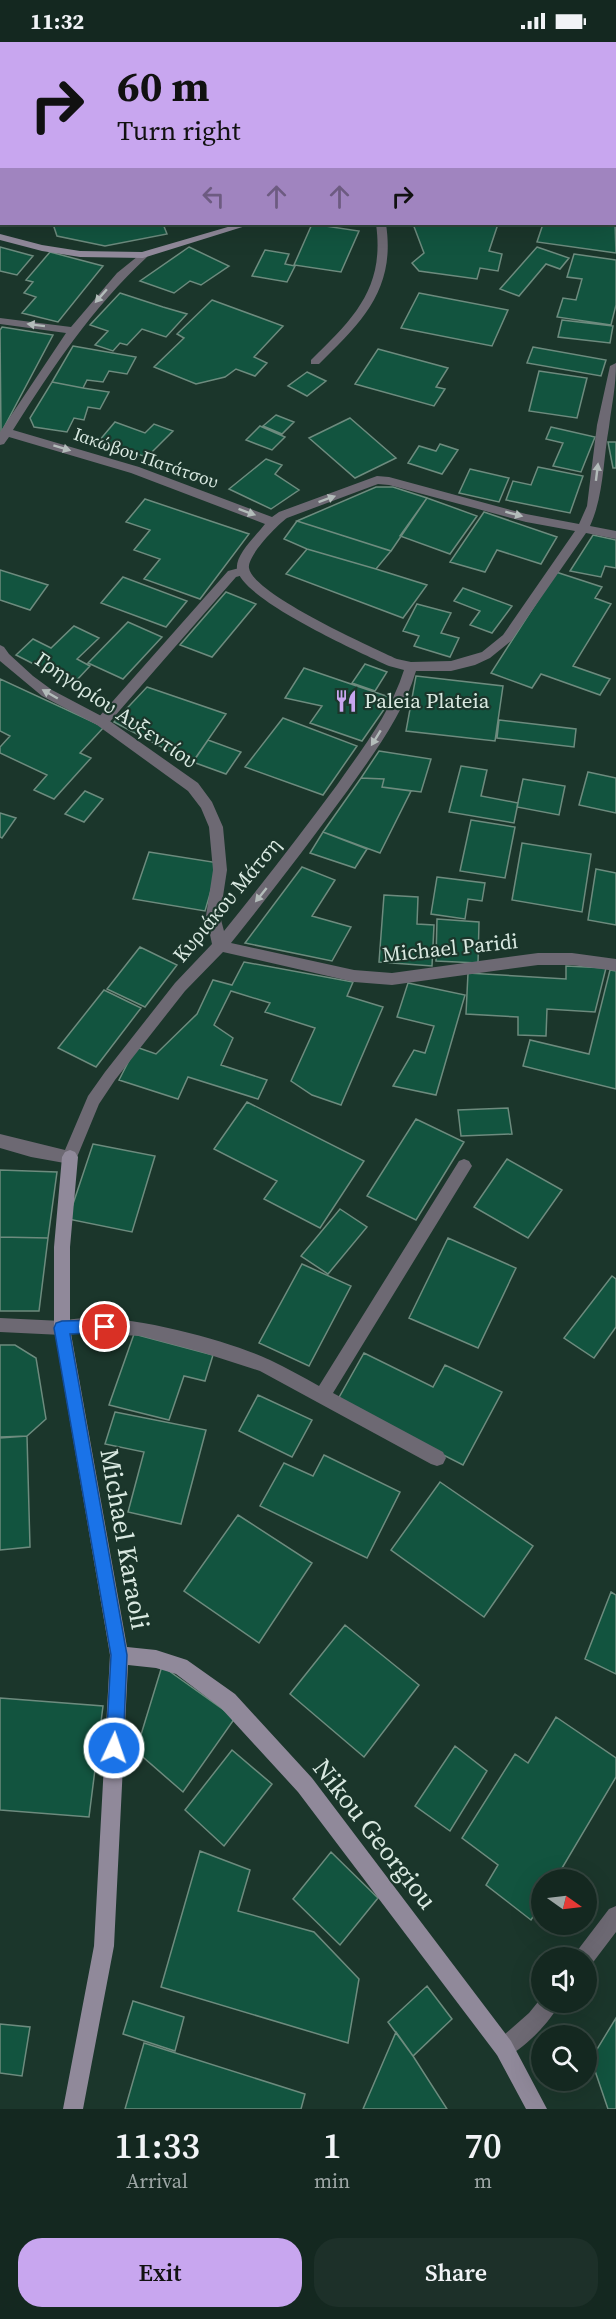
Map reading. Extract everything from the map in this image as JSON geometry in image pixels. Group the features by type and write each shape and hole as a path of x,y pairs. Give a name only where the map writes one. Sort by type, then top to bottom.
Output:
{"street":[{"path":"0,237 42,248 80,254 143,255 244,225"},
{"path":"315,362 351,327 372,296 385,261 381,225"},
{"path":"3,436 71,330 119,275 143,255"},
{"path":"0,321 71,330"},
{"path":"616,366 603,425 593,506 583,528 507,638 486,655 470,662 451,666 411,667 394,663 309,622 253,585 243,572 243,561 273,522 283,514 376,480 389,481 526,518 583,528 616,535"},
{"name":"Ιακώβου Πατάτσου","path":"3,436 135,470 273,522"},
{"path":"102,722 232,574 243,572"},
{"name":"Γρηγορίου Αυξεντίου","path":"0,650 4,657 28,679 47,693 102,722 193,787 207,806 216,826 220,870 213,916 220,946"},
{"name":"Κυριάκου Μάτση","path":"70,1157 93,1101 110,1076 180,987 220,946 292,856 364,757 403,694 411,667"},
{"name":"Michael Paridi","path":"220,946 354,976 392,979 538,959 572,959 616,965"},
{"path":"0,1141 47,1154 70,1157"},
{"name":"Michael Karaoli","path":"70,1157 62,1247 62,1328 119,1655 104,1946 73,2109"},
{"path":"322,1396 464,1166"},
{"path":"0,1325 141,1329 201,1344 264,1365 437,1458"},
{"name":"Nikou Georgiou","path":"119,1655 156,1659 181,1666 228,1701 305,1785 504,2048 537,2109"},
{"path":"592,1947 616,1916"},
{"path":"504,2048 541,2013"}],"building":[{"path":"53,225 163,225 167,234 105,246 57,236"},
{"path":"312,225 359,231 341,272 294,265"},
{"path":"413,225 498,225 489,251 502,254 498,271 480,268 477,279 419,271 412,263 424,253"},
{"path":"543,225 615,225 616,253 537,242"},
{"path":"0,247 33,256 17,275 0,271"},
{"path":"189,247 229,266 201,285 190,281 174,293 140,281"},
{"path":"537,247 569,258 560,269 546,264 519,296 500,289"},
{"path":"265,250 289,254 285,264 295,266 287,282 252,276"},
{"path":"50,252 103,266 58,322 22,313 36,297 24,293 33,282 26,280"},
{"path":"574,254 616,260 616,305 611,325 557,317 563,298 576,300 582,279 567,277"},
{"path":"120,293 187,314 166,337 142,329 127,345 120,343 113,351 95,345 108,331 90,325"},
{"path":"419,293 508,310 492,346 401,328"},
{"path":"212,300 283,326 254,357 267,363 255,376 236,369 225,377 196,384 154,367 184,338 177,334"},
{"path":"562,320 613,326 610,343 558,337"},
{"path":"2,327 53,335 1,433 0,330"},
{"path":"73,346 136,357 127,374 109,371 103,382 87,380 83,388 52,382"},
{"path":"533,347 606,360 601,376 527,363"},
{"path":"378,349 448,368 436,387 445,389 434,406 355,384"},
{"path":"539,371 587,378 577,418 529,411"},
{"path":"307,372 326,381 307,396 288,386"},
{"path":"52,382 109,392 100,409 88,407 84,420 74,418 67,432 34,427 30,418"},
{"path":"276,415 294,422 282,434 263,426"},
{"path":"350,418 396,458 355,478 309,438"},
{"path":"115,422 145,433 154,424 173,431 147,457 98,442"},
{"path":"260,426 285,437 272,450 246,440"},
{"path":"551,427 595,437 581,472 553,466 563,443 546,439"},
{"path":"608,442 616,442 616,468 613,468"},
{"path":"440,444 458,450 442,474 408,463 419,446 436,451"},
{"path":"266,459 282,465 275,474 299,490 271,509 229,489"},
{"path":"538,467 583,476 570,513 506,500 513,481 531,485"},
{"path":"470,469 509,478 499,502 459,493"},
{"path":"376,487 393,487 427,498 391,551 297,521"},
{"path":"427,498 477,516 450,554 400,536"},
{"path":"145,499 249,534 200,599 144,579 160,559 134,550 150,530 126,522"},
{"path":"484,512 557,537 541,564 497,550 485,572 450,562"},
{"path":"297,521 391,551 376,569 307,549 284,539"},
{"path":"593,535 616,540 616,568 605,566 601,577 570,571"},
{"path":"307,549 427,585 403,618 286,574"},
{"path":"0,570 48,585 30,610 0,600"},
{"path":"556,572 602,587 595,598 611,604 573,666 610,679 600,695 541,674 532,688 491,673"},
{"path":"123,577 187,601 166,627 101,603"},
{"path":"463,588 512,606 492,633 470,625 480,611 454,601"},
{"path":"226,592 256,604 212,657 180,645"},
{"path":"417,604 451,613 441,633 459,638 450,657 414,646 419,636 403,631"},
{"path":"128,622 162,637 123,679 88,663"},
{"path":"74,626 99,638 77,659 90,666 73,684 16,655 33,639 51,648"},
{"path":"365,664 387,672 375,691 352,683"},
{"path":"304,668 392,698 362,741 310,723 322,706 285,698"},
{"path":"416,676 503,686 495,741 406,731"},
{"path":"0,679 104,727 80,753 91,758 54,799 34,790 47,775 0,753 0,747 10,736 0,731"},
{"path":"147,687 226,714 192,763 114,722"},
{"path":"283,718 357,746 323,795 245,767"},
{"path":"499,720 576,729 574,747 497,738"},
{"path":"208,740 241,752 226,774 193,762"},
{"path":"379,751 431,759 421,792 382,787 384,779 361,778"},
{"path":"461,766 487,770 481,796 518,803 514,823 449,812"},
{"path":"588,772 616,778 616,813 579,805"},
{"path":"361,778 384,779 382,787 411,791 380,853 323,832"},
{"path":"523,779 565,786 559,815 517,807"},
{"path":"85,791 103,799 84,822 65,814"},
{"path":"0,813 16,818 2,838 0,837"},
{"path":"471,820 515,827 505,878 460,871"},
{"path":"323,832 367,849 355,868 310,853"},
{"path":"522,843 591,854 582,912 512,900"},
{"path":"149,852 219,863 205,911 133,899"},
{"path":"302,867 335,880 312,916 351,927 332,961 245,943"},
{"path":"596,869 616,873 616,925 588,920"},
{"path":"437,877 485,883 482,901 468,899 465,919 431,914"},
{"path":"384,895 418,897 417,924 434,925 432,966 379,962"},
{"path":"437,919 479,922 478,963 436,961"},
{"path":"140,947 177,965 145,1007 107,989"},
{"path":"244,962 353,982 347,996 383,1007 341,1105 312,1095 291,1081 315,1028 265,1012 270,1003 231,991 214,1025 233,1038 221,1065 267,1080 258,1099 188,1077 178,1099 119,1080 136,1047 156,1054 197,1014 213,980 232,985"},
{"path":"566,966 606,968 595,1012 547,1009 546,1036 518,1035 518,1017 466,1014 468,973 566,979"},
{"path":"610,970 616,971 616,1089 523,1066 530,1040 589,1054"},
{"path":"408,983 465,995 436,1095 393,1086 414,1050 425,1053 434,1026 397,1017"},
{"path":"104,990 141,1008 96,1067 58,1048"},
{"path":"247,1102 364,1161 320,1228 264,1199 277,1181 214,1149"},
{"path":"508,1108 512,1134 461,1136 458,1110"},
{"path":"416,1119 464,1142 416,1220 367,1196"},
{"path":"93,1144 155,1156 132,1232 68,1219"},
{"path":"507,1159 562,1190 528,1238 474,1207"},
{"path":"0,1170 57,1172 48,1238 0,1237"},
{"path":"340,1209 367,1227 328,1274 301,1256"},
{"path":"0,1237 48,1238 39,1311 0,1311"},
{"path":"448,1238 516,1268 478,1348 409,1318"},
{"path":"302,1264 351,1286 309,1366 259,1343"},
{"path":"612,1276 616,1279 616,1327 594,1358 564,1338"},
{"path":"134,1334 213,1355 205,1381 184,1376 169,1420 109,1405"},
{"path":"0,1345 15,1345 36,1358 46,1419 27,1436 0,1437"},
{"path":"364,1353 433,1387 445,1365 502,1392 463,1465 337,1401"},
{"path":"258,1395 312,1420 292,1457 239,1431"},
{"path":"115,1412 206,1430 181,1524 128,1512 144,1452 105,1444"},
{"path":"27,1436 30,1547 0,1550 0,1438"},
{"path":"324,1455 400,1492 367,1558 260,1506 284,1463 313,1476"},
{"path":"440,1482 533,1546 484,1617 391,1550"},
{"path":"238,1515 312,1563 259,1643 184,1591"},
{"path":"611,1592 616,1595 616,1674 585,1659"},
{"path":"345,1625 419,1685 364,1757 290,1694"},
{"path":"162,1666 235,1718 183,1792 136,1751"},
{"path":"0,1698 103,1706 89,1817 0,1810"},
{"path":"556,1717 616,1758 616,1777 562,1869 531,1869 531,1920 486,1885 498,1865 462,1838 515,1754 528,1763"},
{"path":"455,1746 487,1771 450,1831 415,1806"},
{"path":"232,1750 272,1784 224,1846 185,1810"},
{"path":"200,1851 250,1870 238,1911 314,1932 359,1979 348,2043 161,1987"},
{"path":"331,1852 378,1898 340,1945 293,1899"},
{"path":"427,1986 452,2019 413,2056 388,2022"},
{"path":"133,2001 184,2017 175,2051 123,2034"},
{"path":"616,2018 616,2109 608,2109 597,2077 597,2049"},
{"path":"0,2024 30,2027 22,2076 0,2073"},
{"path":"396,2032 413,2056 447,2109 363,2109"},
{"path":"144,2043 305,2094 301,2109 125,2109"}],"place":[{"name":"Paleia Plateia","path":"346,701"}],"route":[{"path":"105,1327 62,1328 119,1655 114,1748"}]}
